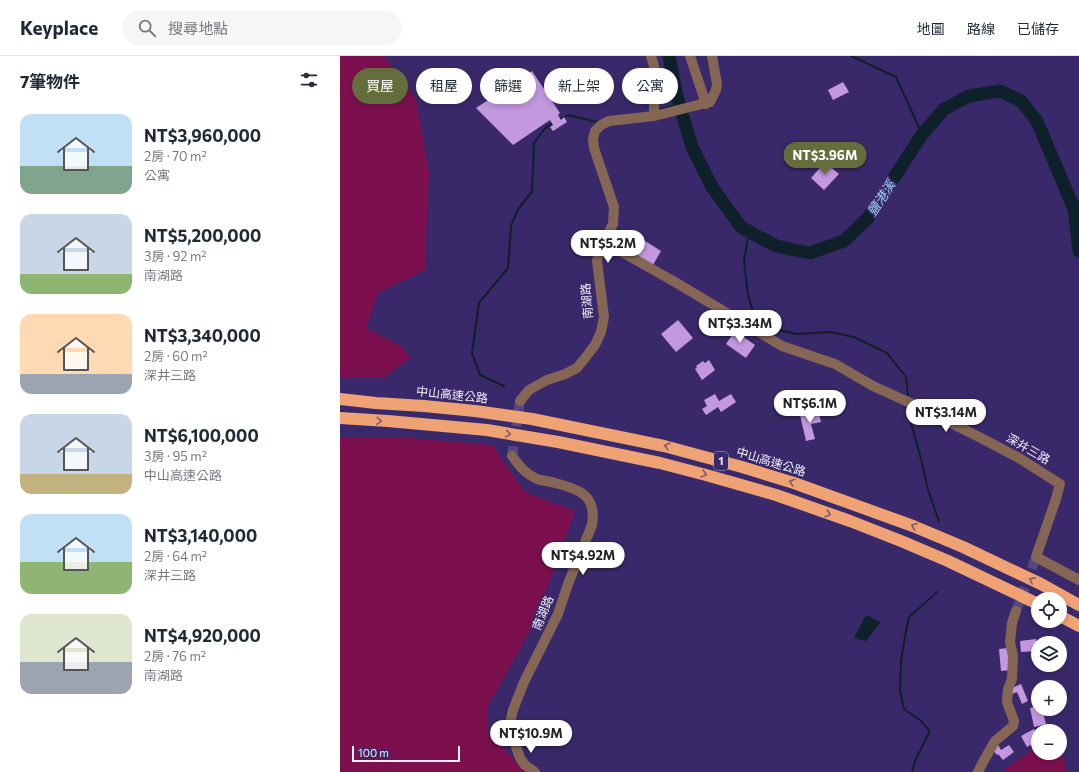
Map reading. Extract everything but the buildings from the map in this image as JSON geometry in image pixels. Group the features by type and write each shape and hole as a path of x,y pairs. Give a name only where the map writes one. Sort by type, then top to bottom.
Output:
{"highway":[{"name":"中山高速公路","path":"340,399 475,411 532,419 664,446 742,467 794,483 913,526 963,546 1041,584 1079,605"},
{"name":"1","path":"340,418 487,430 558,442 660,463 706,475 776,496 850,521 948,561 1031,601"},
{"path":"1067,620 1079,626"}],"street":[{"path":"651,56 654,66 654,116 710,102 716,90 717,84 712,56"},
{"path":"690,56 706,104"},
{"name":"南湖路","path":"520,401 529,390 547,380 566,374 577,368 595,345 601,332 604,317 597,261 599,251 613,224 614,207 594,148 593,139 595,131 601,124 609,121 654,116"},
{"name":"深井三路","path":"604,242 675,282 782,346 835,364 873,386 917,406 1019,458 1060,484 1036,557 1079,580"},
{"name":"南湖路","path":"512,456 524,471 538,479 577,489 585,494 591,503 594,516 592,525 558,614 515,701 511,719 511,728 516,747 520,758 525,765 535,772"},
{"path":"978,772 995,741 1013,726 1014,721 1007,702 1008,689 1012,679 1013,656 1010,642 1012,623 1016,611"}],"shaded area":[{"path":"340,56 384,56 393,68 352,68 352,104 408,104 408,88 416,98 429,173 425,270 378,293 366,328 402,347 410,358 383,378 340,378"},
{"path":"340,437 400,437 493,445 525,492 575,511 535,622 488,706 488,733 526,772 340,772"},
{"path":"1031,751 1031,760 1064,760 1065,772 1001,772"}],"water":[{"path":"866,615 881,622 866,641 854,638"}],"waterway":[{"name":"鹽港溪","path":"669,56 677,96 692,147 712,187 741,227 776,246 810,253 844,241 868,218 921,136 944,109 969,96 1000,91 1021,101 1037,121 1074,209 1079,251"},
{"path":"851,56 896,77 922,134"},
{"path":"658,110 679,104"},
{"path":"559,120 568,115 597,122 599,121"},
{"path":"504,386 480,375 472,353 479,303 508,268 511,226 518,209 532,192 534,143 546,127 554,123"},
{"path":"749,231 744,261 748,295 754,315 764,324 775,329 796,334 830,332 854,337 887,353 906,377 908,395"},
{"path":"908,409 928,490 939,521"},
{"path":"912,772 915,761 930,731 920,720 904,709 900,690 901,661 909,617 937,592"}],"tunnel":[{"path":"512,456 520,401"},
{"path":"1016,611 1036,557"}]}
